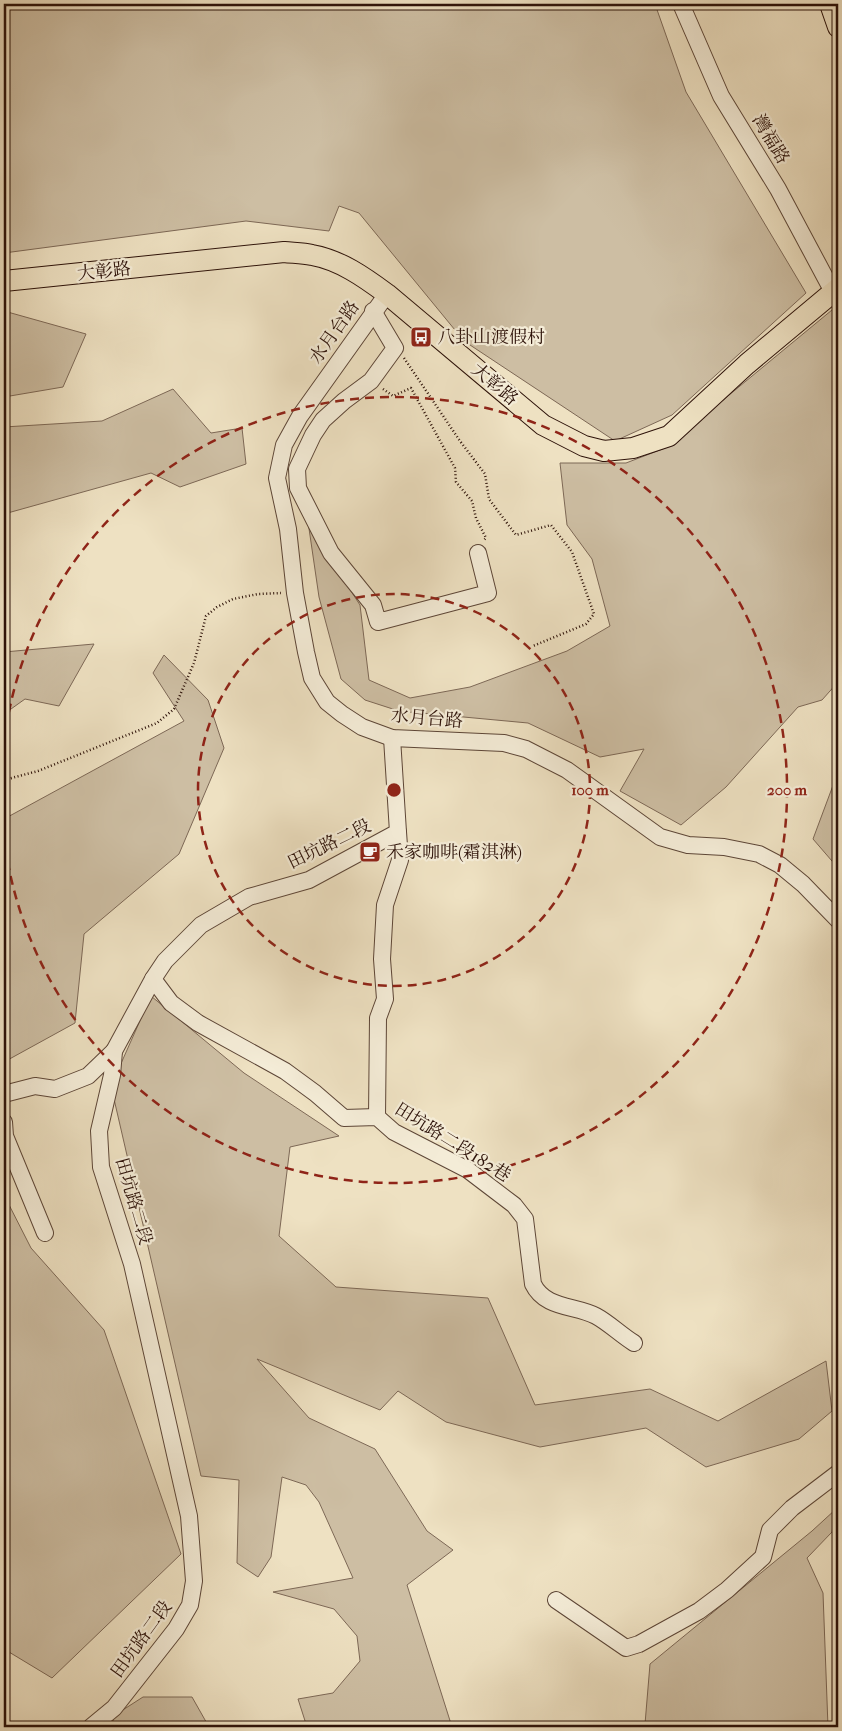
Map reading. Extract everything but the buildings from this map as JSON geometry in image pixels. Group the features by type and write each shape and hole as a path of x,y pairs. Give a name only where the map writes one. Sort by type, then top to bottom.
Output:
{"main road":[{"path":"830,4 838,25"},
{"name":"大彰路","path":"4,281 284,252 312,255 334,261 361,275 386,294 543,425 584,446 604,451 634,448 669,436 747,364 836,290"}],"street":[{"name":"灣福路","path":"681,4 721,96 778,189 836,290"},
{"name":"水月台路","path":"386,294 300,416 284,445 277,478 288,529 296,593 312,678 327,702 362,727 392,738 504,743 526,749 567,770 660,837 688,845 724,848 759,854 780,865 803,884 838,920"},
{"path":"374,311 395,348 371,381 344,401 323,420 313,435 297,469 298,488 332,553 373,605 378,622 488,593 478,553"},
{"name":"田坑路二段","path":"91,1727 114,1708 176,1629 190,1604 194,1581 189,1516 132,1264 101,1167 99,1131 112,1076 114,1052 153,979 165,961 201,925 249,897 310,880 398,832 392,738"},
{"path":"377,1117 378,1018 384,1000 382,958 385,906 400,860 398,832"},
{"name":"田坑路二段182巷","path":"153,979 171,1003 198,1023 285,1072 316,1093 344,1118 377,1117 394,1132 468,1170 514,1205 525,1219 532,1284 537,1293 550,1301 595,1316 634,1344"},
{"path":"4,1094 35,1086 56,1089 88,1076 114,1052"},
{"path":"4,1122 5,1136 45,1233"},
{"path":"556,1600 626,1648 639,1644 699,1611 727,1590 763,1556 770,1530 792,1508 838,1473"}],"path":[{"path":"395,348 402,354 460,442 485,474 489,499 516,535 551,526 572,552 594,614 586,624 533,646"},
{"path":"371,381 393,396 411,388 455,468 456,482 472,501 476,518 486,538 478,553"},
{"path":"4,780 38,771 157,723 174,709 194,663 206,616 217,606 233,599 258,594 296,593"}],"shaded area":[{"path":"4,4 655,4 686,92 806,293 672,415 615,441 464,341 359,213 339,206 329,231 246,221 4,253"},
{"path":"838,305 838,682 822,700 798,707 726,787 681,825 620,791 644,749 600,757 528,723 399,711 365,700 341,679 319,597 306,508 332,562 360,605 369,680 410,698 470,687 567,651 610,626 592,559 567,525 560,463 626,463 665,448"},
{"path":"4,311 86,334 63,387 4,397"},
{"path":"173,389 211,433 242,428 246,464 180,487 151,473 4,514 4,427 102,421"},
{"path":"94,644 59,706 25,699 4,714 4,652"},
{"path":"164,655 208,700 224,748 179,854 84,934 75,1023 4,1062 4,819 184,721 153,673"},
{"path":"838,776 838,868 813,839"},
{"path":"151,996 244,1073 339,1136 290,1147 279,1236 336,1287 488,1298 535,1405 650,1389 718,1421 826,1361 832,1411 799,1439 706,1467 646,1428 540,1447 446,1422 398,1391 380,1410 257,1359 309,1418 375,1449 427,1531 453,1550 407,1585 452,1727 307,1727 298,1699 333,1693 360,1661 357,1636 334,1609 273,1592 353,1578 319,1502 306,1485 282,1477 271,1557 258,1577 237,1563 239,1480 201,1476 111,1086"},
{"path":"4,1195 31,1248 104,1330 181,1554 52,1678 4,1649"},
{"path":"836,1509 832,1532 807,1558 823,1593 828,1727 649,1727 645,1724 650,1664 812,1531"},
{"path":"143,1697 192,1697 209,1727 111,1727 115,1715"}],"place":[{"name":"八卦山渡假村","path":"421,337"},
{"name":"禾家咖啡(霜淇淋)","path":"370,852"}]}
